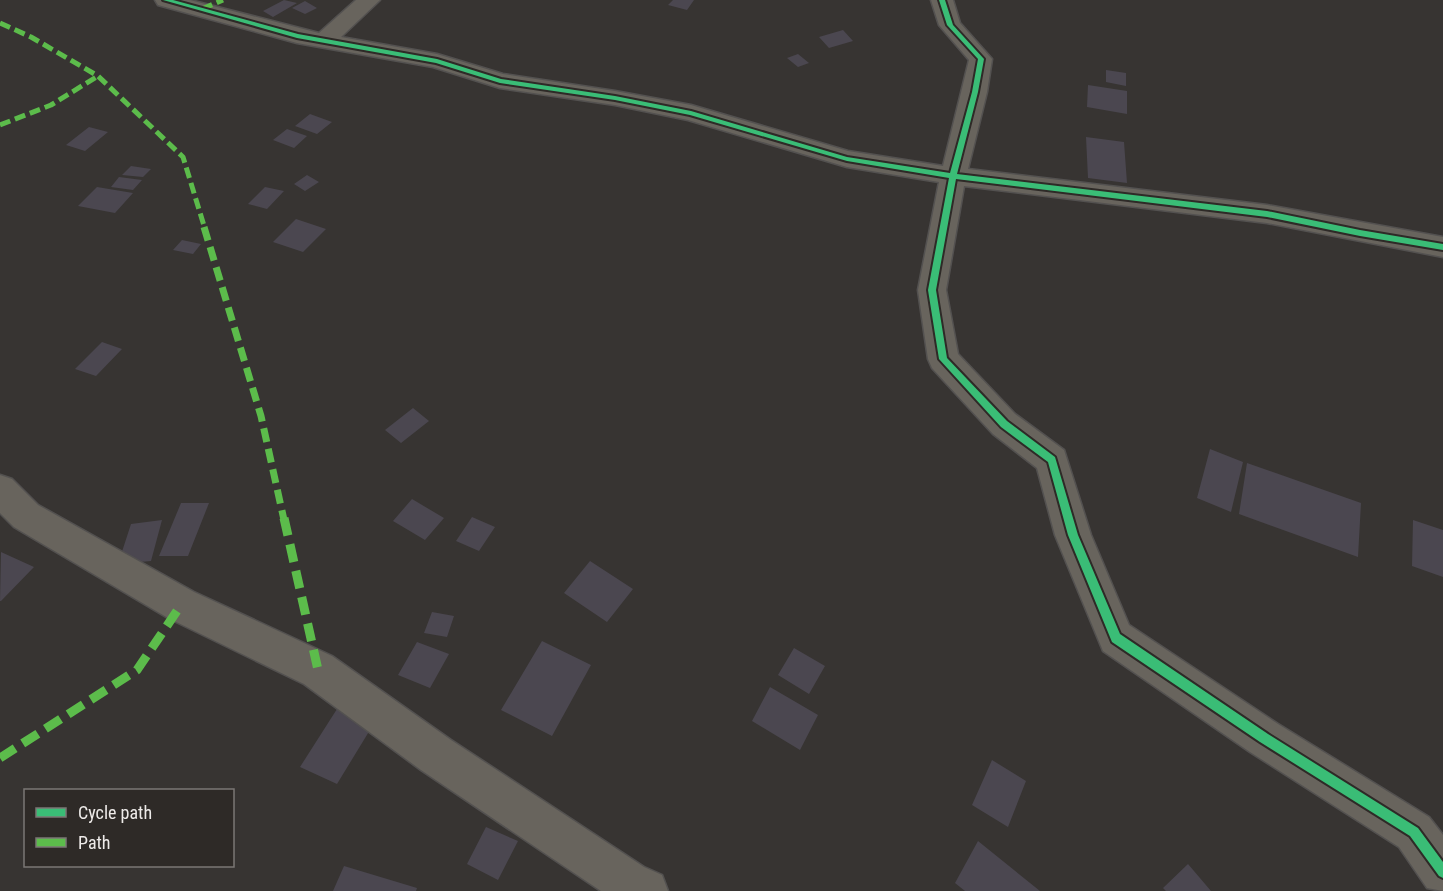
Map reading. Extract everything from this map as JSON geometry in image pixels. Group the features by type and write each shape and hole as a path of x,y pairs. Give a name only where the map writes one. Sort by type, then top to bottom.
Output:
{"street":[{"path":"166,0 297,36 436,61 500,81 615,98 691,113 847,159 953,176 1267,214 1443,247"},
{"path":"325,40 369,0"},
{"path":"942,0 951,25 981,59 975,92 953,176 932,290 943,359 1004,424 1052,460 1073,535 1116,638 1264,738 1414,832 1443,872"},
{"path":"0,490 26,516 181,605 318,670 455,768 628,883 646,891"}],"building":[{"path":"284,0 297,3 273,17 263,11"},
{"path":"673,0 694,0 687,10 668,5"},
{"path":"305,1 317,8 305,14 292,8"},
{"path":"843,30 853,41 829,48 819,37"},
{"path":"798,54 809,63 798,67 787,58"},
{"path":"1106,70 1126,73 1126,86 1106,82"},
{"path":"1088,85 1127,91 1127,114 1087,107"},
{"path":"310,114 332,122 317,134 295,126"},
{"path":"89,127 108,132 85,151 66,145"},
{"path":"287,129 307,136 294,148 273,140"},
{"path":"1086,137 1124,142 1127,183 1088,178"},
{"path":"131,166 151,169 143,177 122,175"},
{"path":"307,175 319,182 305,191 294,184"},
{"path":"119,177 142,180 133,190 111,187"},
{"path":"97,187 133,193 115,213 78,206"},
{"path":"265,187 284,191 267,209 248,204"},
{"path":"296,219 326,229 303,252 273,242"},
{"path":"182,240 201,244 193,254 173,250"},
{"path":"102,342 122,349 96,376 75,369"},
{"path":"413,408 429,421 401,443 385,430"},
{"path":"1210,449 1243,462 1231,512 1197,498"},
{"path":"1247,463 1361,503 1358,557 1239,514"},
{"path":"412,499 444,518 425,540 393,521"},
{"path":"181,503 209,503 188,556 159,556"},
{"path":"472,517 495,527 479,551 456,541"},
{"path":"162,520 151,561 118,564 131,524"},
{"path":"1413,520 1443,530 1443,577 1412,566"},
{"path":"1,552 34,567 0,601"},
{"path":"590,561 633,589 607,622 564,593"},
{"path":"432,612 454,616 447,637 424,633"},
{"path":"542,641 591,665 552,736 501,710"},
{"path":"417,642 449,654 430,688 398,675"},
{"path":"794,648 825,666 809,694 778,675"},
{"path":"770,687 818,715 800,750 752,721"},
{"path":"337,709 373,725 337,784 300,767"},
{"path":"992,760 1026,781 1008,827 972,805"},
{"path":"486,827 518,841 498,880 467,864"},
{"path":"978,841 1040,891 965,891 955,883"},
{"path":"1188,864 1211,891 1166,891 1163,888"},
{"path":"344,866 417,888 416,891 333,891"}],"marked path":[{"path":"202,9 223,0"},
{"path":"0,23 31,37 98,76 183,157 261,416 318,670"},
{"path":"0,125 51,105 98,76"},
{"path":"0,758 137,670 181,605"}],"cycle path":[{"path":"166,0 297,36 437,61 500,81 615,98 691,113 847,159 953,176 1267,214 1443,247"},
{"path":"942,0 950,25 981,59 975,92 953,176 932,290 943,359 1004,424 1052,460 1073,535 1116,638 1264,738 1414,832 1443,872"}]}
